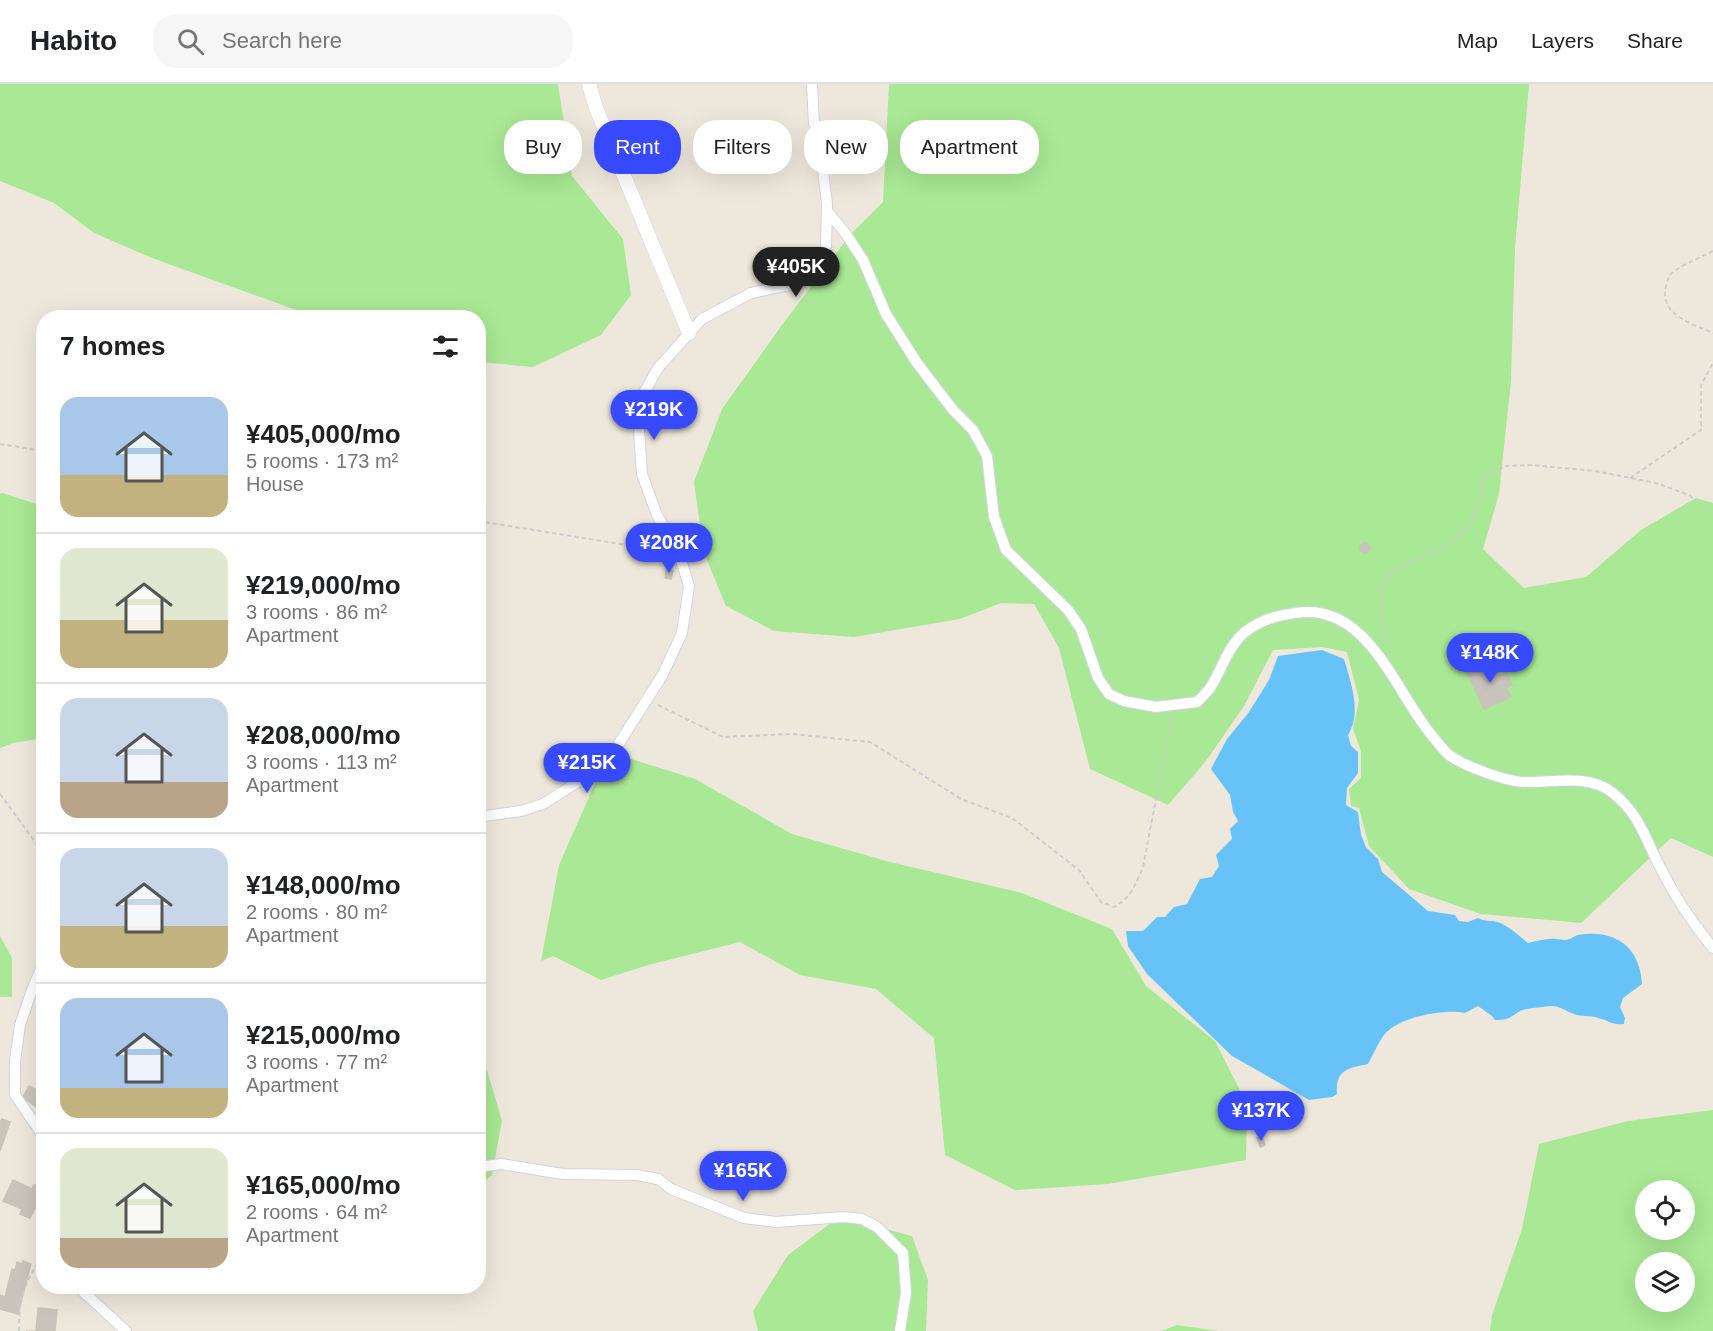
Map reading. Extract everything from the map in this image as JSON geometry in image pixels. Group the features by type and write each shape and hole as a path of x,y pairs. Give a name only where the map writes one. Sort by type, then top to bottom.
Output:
{"street":[{"path":"589,84 596,108 689,333"},
{"path":"486,817 543,804 597,770 613,753 663,675 682,633 689,586 679,553 657,515 642,474 639,431 645,391 658,368 702,319 751,293 800,283 816,273 826,246 827,211 822,154 814,124 812,84"},
{"path":"827,211 846,234 862,260 886,314 917,363 953,410 973,430 987,456 994,517 1006,550 1068,610 1081,629 1098,678 1109,694 1124,701 1156,707 1197,702 1211,688 1224,660 1244,632 1266,619 1279,615 1310,610 1329,614 1348,623 1368,641 1427,730 1449,755 1504,779 1524,783 1578,779 1612,792 1631,811 1641,826 1660,869 1693,924 1713,948"},
{"path":"36,981 20,1025 15,1060 15,1095 36,1125"},
{"path":"486,1166 501,1164 563,1174 637,1175 658,1179 671,1189 744,1218 776,1222 844,1217 861,1219 877,1227 903,1252 906,1293 900,1331"},
{"path":"86,1294 126,1331"}],"path":[{"path":"1713,251 1669,275 1665,295 1670,310 1713,333"},
{"path":"1630,478 1701,430 1701,385 1713,363"},
{"path":"0,444 36,450"},
{"path":"1388,672 1383,621 1383,584 1403,565 1429,555 1470,526 1482,493 1482,478 1488,474 1506,466 1531,465 1595,471 1656,483 1689,495 1713,515"},
{"path":"486,522 679,553"},
{"path":"647,700 723,738 792,734 870,742 962,799 1012,818 1079,870 1101,902 1114,907 1122,903 1134,889 1143,867 1174,705"},
{"path":"0,794 36,843"},
{"path":"19,1331 19,1309 26,1281 36,1266"}],"green space":[{"path":"0,84 558,84 563,120 504,120 504,174 572,174 623,239 631,295 601,335 533,367 486,363 486,310 296,310 152,258 94,233 54,203 0,181"},
{"path":"889,84 1529,84 1515,248 1511,381 1499,494 1483,549 1524,588 1586,577 1641,530 1696,498 1713,503 1713,857 1671,838 1581,923 1481,914 1409,889 1369,846 1359,808 1351,806 1349,789 1361,778 1361,751 1353,729 1359,700 1347,652 1322,647 1273,650 1244,706 1206,761 1168,805 1090,769 1059,648 1034,604 1001,603 960,619 854,637 774,631 726,606 704,553 694,482 722,409 849,236 883,202 884,174 888,174"},
{"path":"0,494 36,504 36,739 13,743 0,748"},
{"path":"628,758 695,779 792,834 890,862 1022,893 1112,929 1146,986 1215,1041 1247,1104 1246,1160 1108,1184 1015,1190 945,1155 934,1038 876,989 800,975 740,942 648,965 601,980 553,956 541,961 559,865 597,779"},
{"path":"0,936 12,958 12,997 0,997"},
{"path":"486,1069 502,1121 492,1175 486,1180"},
{"path":"1713,1110 1713,1331 1490,1331 1492,1315 1522,1229 1539,1144 1628,1121"},
{"path":"839,1217 912,1236 928,1280 926,1331 758,1331 753,1311 788,1255"},
{"path":"1177,1325 1218,1331 1161,1331"}],"water":[{"path":"1322,650 1344,659 1350,678 1355,707 1348,735 1351,746 1358,752 1358,773 1347,788 1346,805 1358,812 1361,835 1366,847 1378,859 1382,872 1428,911 1455,915 1459,921 1468,922 1478,918 1498,922 1528,943 1549,939 1567,940 1578,935 1591,934 1614,938 1623,943 1636,959 1642,984 1623,998 1620,1007 1625,1018 1624,1024 1577,1015 1552,1006 1522,1010 1509,1018 1500,1020 1495,1020 1478,1006 1465,1013 1446,1012 1422,1015 1400,1023 1384,1035 1368,1064 1344,1072 1338,1080 1337,1094 1332,1097 1309,1100 1232,1056 1147,974 1128,946 1126,931 1143,931 1157,917 1165,917 1174,907 1187,904 1200,879 1212,877 1219,866 1216,855 1232,839 1230,829 1238,821 1233,812 1230,795 1211,769 1227,739 1249,712 1269,680 1278,656"}],"building":[{"path":"1365,543 1370,548 1365,553 1360,548"},
{"path":"666,570 673,571 671,579 665,578"},
{"path":"1493,660 1500,676 1506,672 1510,680 1512,685 1506,688 1511,697 1484,709 1467,672"},
{"path":"29,1086 36,1090 36,1107 23,1097"},
{"path":"2,1119 10,1122 0,1151 0,1122"},
{"path":"1262,1136 1265,1145 1260,1147 1257,1138"},
{"path":"13,1180 32,1189 36,1186 36,1208 30,1218 20,1214 22,1209 3,1201"},
{"path":"23,1261 31,1264 18,1314 0,1309 0,1295 5,1297 12,1269 15,1270 17,1262 22,1264"},
{"path":"38,1308 57,1310 55,1331 36,1331"}]}
